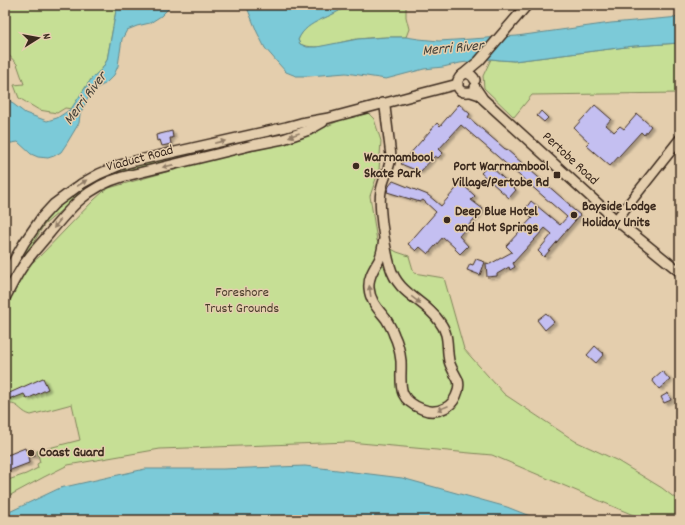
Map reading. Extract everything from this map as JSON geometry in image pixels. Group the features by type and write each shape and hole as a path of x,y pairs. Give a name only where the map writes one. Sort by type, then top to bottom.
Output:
{"street":[{"path":"459,80 479,61 525,6"},
{"path":"475,88 475,70 479,61"},
{"path":"459,80 466,74 469,74 474,77 475,88"},
{"path":"459,80 460,89 462,91 464,92 475,88"},
{"name":"Viaduct Road","path":"5,276 42,216 54,204 81,184 99,174 120,165 136,161 301,123 329,118 459,80"},
{"name":"Pertobe Road","path":"475,88 616,220 680,272"},
{"path":"382,103 385,107 391,156 391,163 382,187 380,199 384,239 395,280 402,288 435,315 444,328 447,337 449,362 457,378 458,386 452,403 444,409 436,411 424,410 413,405 403,393 400,382 400,356 396,339 389,324 373,303 370,294 369,280 381,253 384,239"},
{"name":"Viaduct Road","path":"5,298 23,265 60,220 78,201 94,189 122,177 253,145 284,139 309,130 329,118"},
{"path":"616,220 680,139"},
{"path":"374,267 379,264 385,264 389,266 392,271"}],"green space":[{"path":"5,5 117,5 107,60 102,69 92,78 72,109 65,108 57,113 39,110 19,98 14,85 24,84 17,64 5,51"},
{"path":"347,5 406,5 406,17 409,29 406,37 376,37 314,47 300,44 298,40 307,27 341,10"},
{"path":"680,43 680,93 532,95 514,117 484,88 483,76 491,59 514,61 634,46"},
{"name":"Foreshore Trust Grounds","path":"368,113 374,119 381,141 379,170 370,196 377,241 397,252 409,256 414,273 444,278 464,349 504,394 575,441 616,460 662,488 680,502 680,520 645,520 492,455 349,442 160,449 68,465 5,498 5,481 38,468 37,464 40,462 37,451 80,440 72,404 31,415 25,413 17,406 12,404 5,405 5,305 28,266 39,257 94,200 109,188 202,162 291,142 343,119"},
{"path":"319,121 310,128 95,186 66,206 44,225 14,275 5,298 5,287 29,243 47,218 70,197 97,179 117,170 225,146"}],"water":[{"name":"Merri River","path":"117,5 172,5 161,16 150,23 127,30 122,39 118,66 114,75 105,84 96,88 89,96 80,114 79,123 61,152 48,158 38,157 31,154 18,142 5,144 5,93 12,103 25,113 47,121 57,118 71,109 92,78 102,69 107,60"},
{"name":"Merri River","path":"246,5 347,5 341,10 314,23 302,33 298,40 300,44 307,47 317,47 358,39 387,37 406,37 439,41 517,36 611,23 680,17 680,43 634,46 514,61 491,59 424,69 386,79 346,73 296,76 286,72 265,48"},
{"path":"305,466 402,478 507,507 540,520 5,520 5,514 60,488 145,469 223,469"}],"building":[{"path":"459,104 470,114 468,117 580,215 544,257 538,251 552,234 545,228 513,263 515,267 510,270 509,267 497,274 497,276 487,277 486,263 490,264 512,252 506,246 532,218 524,211 531,201 560,225 567,217 461,125 439,149 443,153 438,158 435,156 420,172 401,164 437,123 440,126"},
{"path":"595,105 611,119 606,125 614,132 620,126 624,129 637,114 651,126 644,135 641,132 610,166 586,145 589,142 574,128"},
{"path":"541,111 548,118 544,122 537,116"},
{"path":"172,131 173,138 170,138 171,144 162,146 160,140 157,141 156,135"},
{"path":"489,165 516,190 509,198 481,173"},
{"path":"393,181 428,195 441,206 461,183 475,196 471,200 483,209 459,236 468,246 460,254 443,237 428,254 420,247 416,251 408,244 436,212 423,200 420,202 387,192"},
{"path":"476,259 485,262 480,275 467,270 470,264 473,265"},
{"path":"546,313 554,322 545,330 537,320"},
{"path":"595,346 604,354 596,363 587,355"},
{"path":"662,371 670,380 659,389 652,380"},
{"path":"43,378 48,389 27,399 24,394 5,400 5,395"},
{"path":"668,393 671,400 664,403 661,397"},
{"path":"25,448 26,451 33,449 35,456 28,457 29,463 8,471 5,465 5,456"}],"place":[{"name":"Warrnambool Skate Park","path":"356,166"},
{"name":"Port Warrnambool Village/Pertobe Rd","path":"557,175"},
{"name":"Bayside Lodge Holiday Units","path":"574,215"},
{"name":"Deep Blue Hotel and Hot Springs","path":"447,220"},
{"name":"Coast Guard","path":"31,453"}]}
